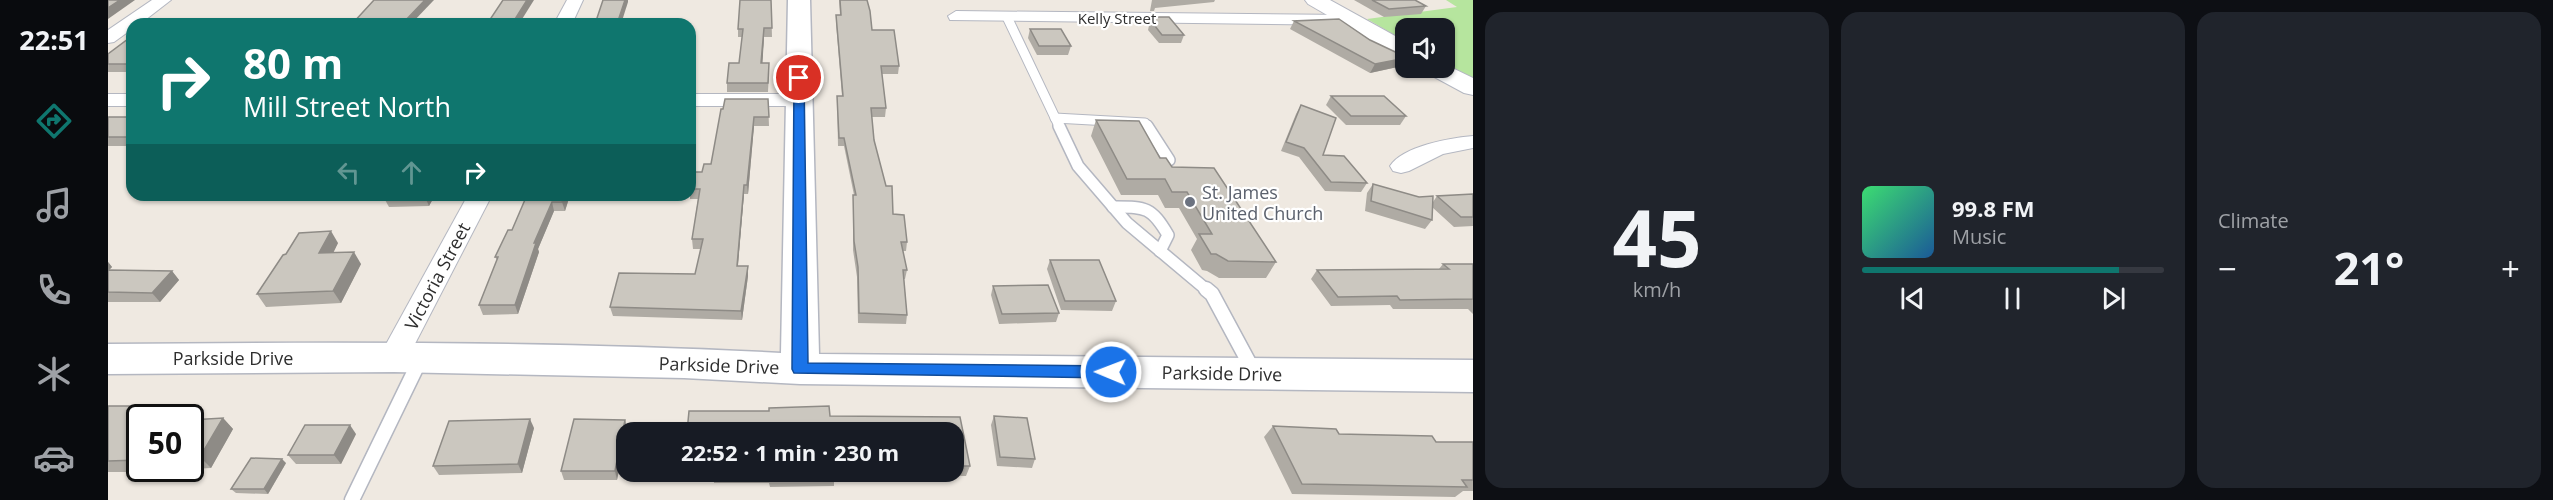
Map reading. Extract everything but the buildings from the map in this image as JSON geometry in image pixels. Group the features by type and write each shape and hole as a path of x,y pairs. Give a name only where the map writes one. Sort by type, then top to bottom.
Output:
{"main road":[{"path":"799,0 800,369"},
{"name":"Parkside Drive","path":"108,359 408,358 684,363 800,369 1473,376"}],"street":[{"path":"137,18 163,0"},
{"path":"566,18 575,0"},
{"path":"1315,0 1395,45"},
{"name":"Kelly Street","path":"956,16 1349,20"},
{"path":"108,38 126,26"},
{"path":"1454,78 1473,88"},
{"path":"108,100 126,100"},
{"path":"696,100 799,100"},
{"path":"1401,166 1422,153 1459,143 1473,142"},
{"name":"Victoria Street","path":"408,358 477,201"}],"lane":[{"path":"1007,17 1078,166 1127,223 1212,294 1255,373"},
{"path":"1055,118 1145,123 1169,160"},
{"path":"1113,207 1148,208 1155,211 1168,235 1160,251"},
{"path":"352,500 408,358"}],"green space":[{"path":"1446,0 1473,0 1473,79 1455,69 1455,18 1395,18 1395,35 1367,19 1457,7"}],"place":[{"name":"St. James United Church","path":"1190,202"}],"route":[{"path":"799,78 800,369 1111,372"}]}
